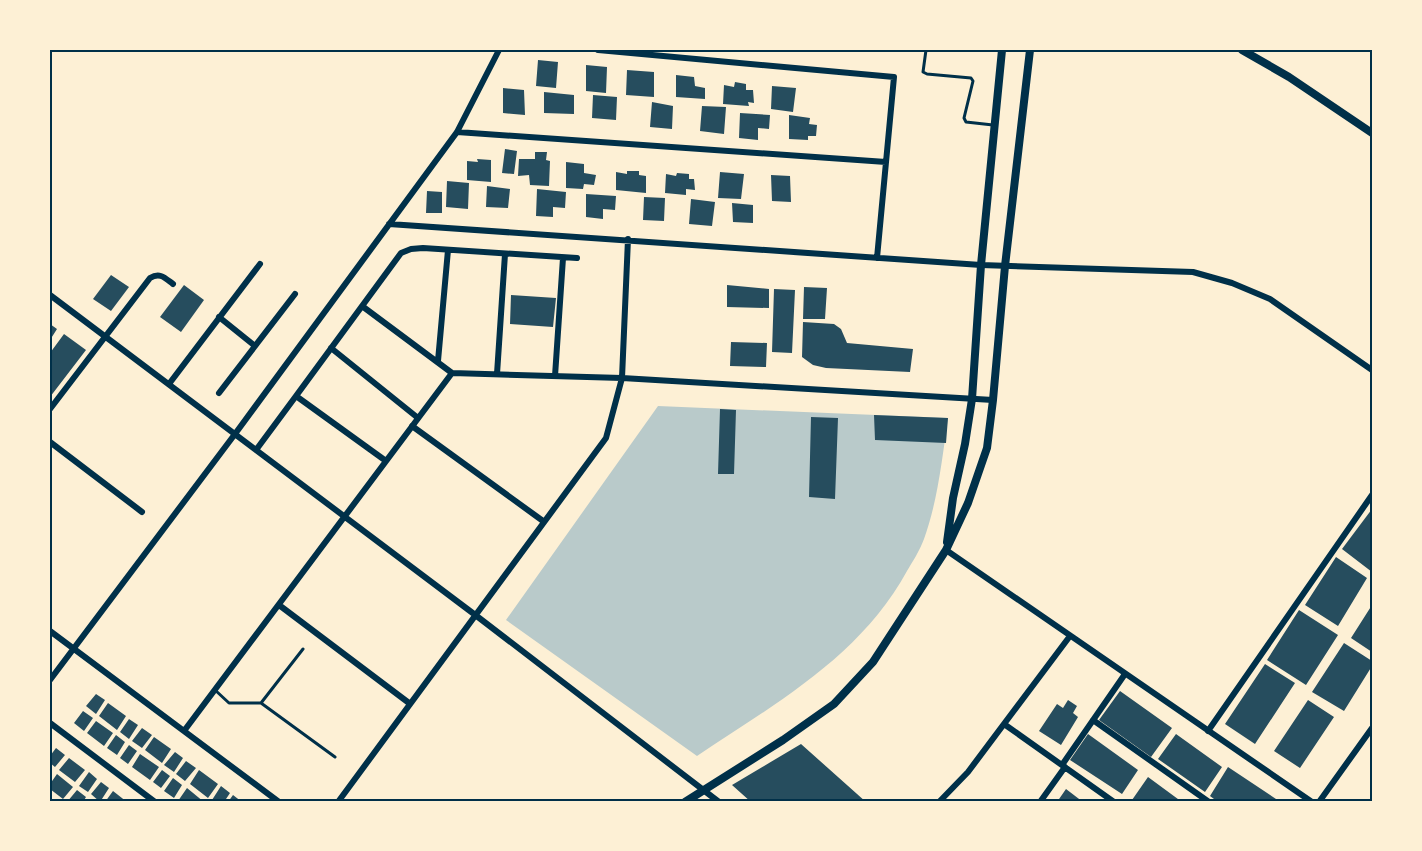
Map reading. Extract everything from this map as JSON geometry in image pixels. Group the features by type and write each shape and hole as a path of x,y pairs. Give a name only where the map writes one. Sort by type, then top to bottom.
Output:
{"main road":[{"path":"1242,50 1289,77 1372,133"}],"street":[{"path":"50,680 235,434 457,132 499,50"},
{"path":"598,50 894,77 877,258"},
{"path":"946,550 953,498 972,399 981,265 1002,50"},
{"path":"685,801 783,740 834,704 873,662 946,550 968,503 987,448 1030,50"},
{"path":"457,132 886,162"},
{"path":"389,224 981,265 1193,272 1232,283 1270,299 1372,370"},
{"path":"338,801 606,438 622,378 628,239"},
{"path":"256,450 401,253 423,248 577,258"},
{"path":"438,361 448,250"},
{"path":"496,374 505,254"},
{"path":"555,376 563,258"},
{"path":"169,384 260,264"},
{"path":"50,409 150,278 160,275 173,284"},
{"path":"219,393 295,294"},
{"path":"50,295 719,801"},
{"path":"362,306 452,373 622,378 993,400"},
{"path":"219,317 255,346"},
{"path":"331,348 418,418"},
{"path":"184,731 452,373"},
{"path":"296,396 386,461"},
{"path":"412,426 543,521"},
{"path":"50,442 142,512"},
{"path":"1208,731 1372,495"},
{"path":"946,550 1312,801"},
{"path":"279,605 409,704"},
{"path":"50,631 279,801"},
{"path":"939,801 968,772 1070,636"},
{"path":"1040,801 1125,674"},
{"path":"1094,721 1209,801"},
{"path":"50,723 155,801"},
{"path":"1004,724 1110,800"},
{"path":"1319,801 1372,728"},
{"path":"1364,740 1372,745"}],"lane":[{"path":"926,50 923,72 971,78 973,81 964,118 966,122 995,125"},
{"path":"261,703 303,650"},
{"path":"215,690 230,703 261,703 335,758"}],"shaded area":[{"path":"658,406 948,418 929,524 914,559 888,601 865,629 814,676 697,756 506,620"}],"building":[{"path":"538,60 558,62 556,88 536,86"},
{"path":"586,65 607,67 606,93 586,91"},
{"path":"627,70 654,72 654,97 626,95"},
{"path":"676,75 694,77 695,86 705,88 705,99 676,97"},
{"path":"735,82 746,84 746,90 753,90 754,103 748,102 749,106 723,104 724,85 734,87"},
{"path":"772,86 796,88 793,112 771,109"},
{"path":"503,88 524,90 525,115 503,113"},
{"path":"544,92 574,95 574,114 544,113"},
{"path":"593,95 617,97 616,120 592,118"},
{"path":"652,102 673,106 672,129 650,127"},
{"path":"702,106 726,107 724,134 700,131"},
{"path":"740,113 770,115 769,129 758,128 758,140 739,138"},
{"path":"789,115 810,118 809,124 817,125 816,136 808,136 808,140 789,139"},
{"path":"505,149 517,151 514,174 502,173"},
{"path":"535,152 547,152 546,160 550,161 549,186 530,185 529,175 518,176 519,159 535,159"},
{"path":"477,159 491,160 491,182 467,180 467,161 478,162"},
{"path":"566,162 584,164 584,173 596,175 594,185 584,184 583,189 566,188"},
{"path":"627,171 639,171 639,175 646,176 646,193 616,190 616,172 627,174"},
{"path":"720,172 744,174 741,199 718,198"},
{"path":"677,173 689,174 689,179 694,179 695,190 686,189 686,195 665,193 666,174 676,176"},
{"path":"771,175 790,176 791,202 772,201"},
{"path":"447,181 469,183 468,209 446,207"},
{"path":"487,186 510,189 508,208 486,207"},
{"path":"537,189 566,192 565,208 553,207 553,217 536,216"},
{"path":"427,191 442,192 442,213 426,213"},
{"path":"586,194 616,196 615,210 603,209 603,219 586,217"},
{"path":"644,197 665,198 664,221 643,220"},
{"path":"691,199 715,202 712,226 689,224"},
{"path":"732,203 753,205 753,223 733,222"},
{"path":"111,275 129,287 111,311 93,299"},
{"path":"184,285 204,300 181,332 160,317"},
{"path":"727,285 769,289 769,308 727,307"},
{"path":"804,287 827,288 825,319 803,319"},
{"path":"774,289 795,290 792,353 772,352"},
{"path":"511,295 556,298 553,327 510,324"},
{"path":"803,322 834,324 841,329 847,343 913,349 910,372 826,368 813,365 802,357"},
{"path":"50,324 57,329 50,340"},
{"path":"64,334 86,350 50,397 50,353"},
{"path":"731,342 767,343 766,367 730,366"},
{"path":"720,409 736,410 734,474 718,474"},
{"path":"874,415 948,418 946,443 875,440"},
{"path":"811,417 838,418 835,499 809,497"},
{"path":"1372,509 1372,572 1342,549"},
{"path":"1336,557 1367,578 1338,626 1305,605"},
{"path":"1372,605 1372,652 1351,638"},
{"path":"1299,610 1338,635 1306,685 1267,660"},
{"path":"1344,643 1372,661 1372,666 1344,711 1312,692"},
{"path":"1265,664 1295,683 1255,744 1225,724"},
{"path":"1120,691 1172,728 1151,757 1099,720"},
{"path":"96,694 105,700 96,714 86,706"},
{"path":"1068,700 1077,706 1073,713 1078,717 1061,745 1039,731 1057,704 1063,708"},
{"path":"1308,700 1334,717 1300,768 1274,751"},
{"path":"108,703 126,716 117,730 99,716"},
{"path":"83,711 93,718 84,731 74,723"},
{"path":"129,719 138,725 129,739 120,732"},
{"path":"96,721 113,733 104,746 87,733"},
{"path":"142,728 152,735 142,748 132,741"},
{"path":"1088,734 1138,770 1122,794 1070,760"},
{"path":"1176,734 1222,767 1205,792 1158,759"},
{"path":"116,735 125,742 117,755 107,748"},
{"path":"154,737 171,749 162,763 145,750"},
{"path":"801,744 866,802 751,802 732,785"},
{"path":"129,745 137,751 128,764 120,758"},
{"path":"56,748 65,755 55,767 50,763 50,756"},
{"path":"175,752 183,758 174,772 164,765"},
{"path":"140,754 159,767 150,780 132,767"},
{"path":"69,758 85,770 75,782 59,770"},
{"path":"186,761 196,768 185,781 176,774"},
{"path":"1228,767 1276,799 1274,802 1218,802 1210,796"},
{"path":"162,770 170,776 161,788 153,782"},
{"path":"199,770 218,784 208,798 190,784"},
{"path":"89,772 97,779 88,792 79,786"},
{"path":"57,774 73,787 63,799 50,789 50,784"},
{"path":"1148,777 1182,802 1132,800"},
{"path":"173,778 182,785 174,798 164,791"},
{"path":"101,782 109,788 100,802 91,794"},
{"path":"221,786 230,793 224,802 213,802 212,800"},
{"path":"187,788 204,802 178,801"},
{"path":"1066,789 1083,802 1057,802"},
{"path":"77,790 86,797 83,802 67,802"},
{"path":"113,791 127,802 105,802"},
{"path":"233,795 242,802 228,802"}]}
